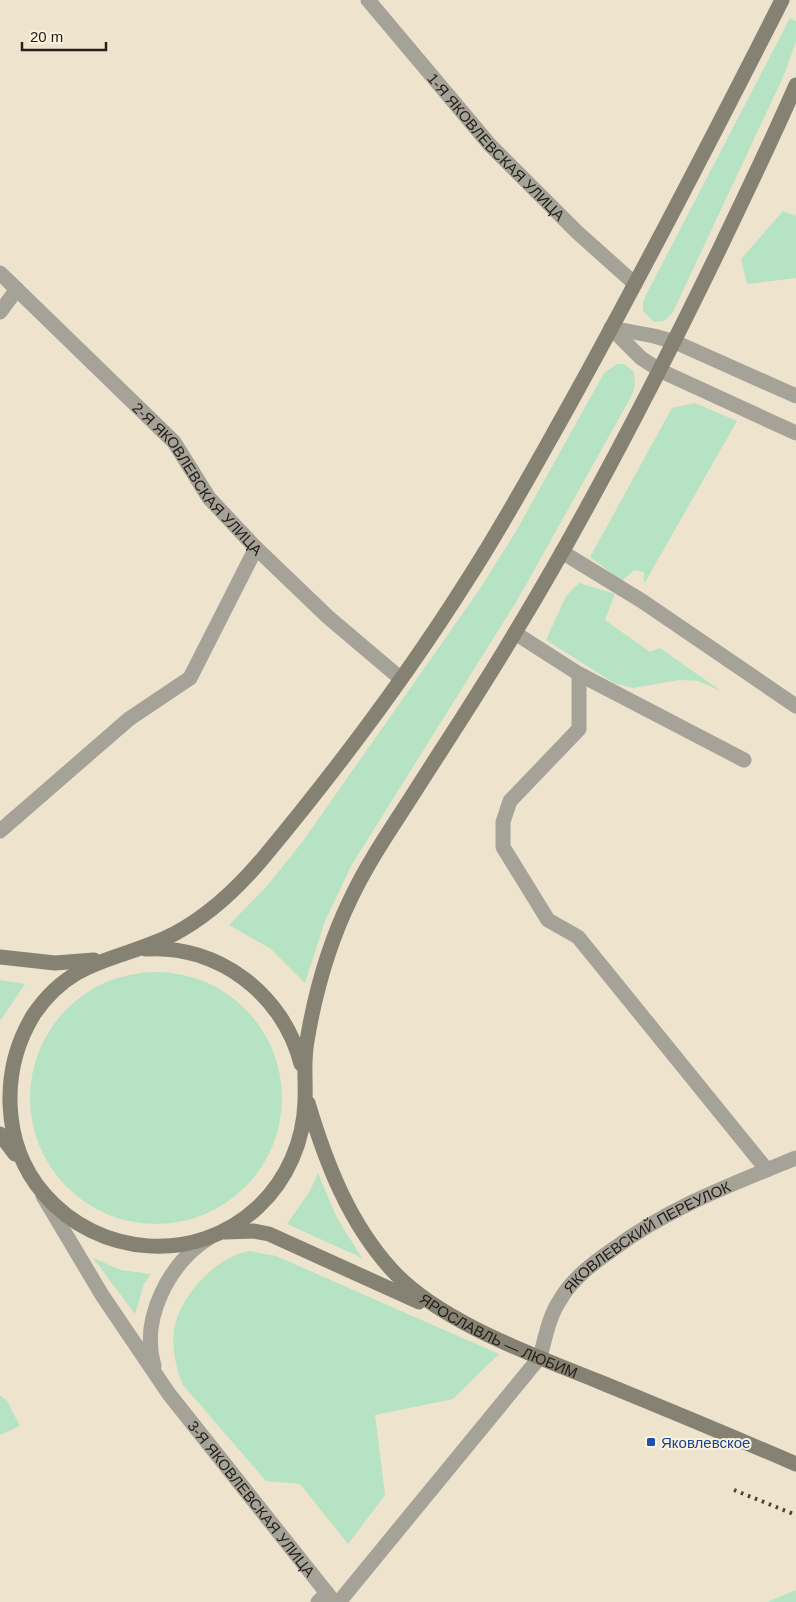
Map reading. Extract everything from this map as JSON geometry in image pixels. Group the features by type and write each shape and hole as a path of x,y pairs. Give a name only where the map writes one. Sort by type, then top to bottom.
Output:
{"main road":[{"path":"0,957 55,963 75,962 128,952 159,941 190,925 218,905 237,888 269,851 400,678 465,585 502,526 635,284 782,0"},
{"path":"304,1077 305,1048 318,992 330,952 350,900 388,834 515,633 562,552 661,371 792,102 796,85"},
{"path":"128,952 172,950 198,955 224,965 247,980 270,1001 286,1024 298,1052 306,1094 299,1142 290,1164 276,1188 258,1208 239,1222 215,1235"},
{"path":"26,1169 15,1144 8,1113 8,1083 13,1057 21,1036 34,1013 50,993 69,977 110,956"},
{"name":"ЯРОСЛАВЛЬ — ЛЮБИМ","path":"306,1094 327,1159 338,1186 361,1231 387,1264 410,1288 433,1305 462,1321 540,1357 796,1464"},
{"path":"0,1134 37,1186 58,1209 78,1224 99,1236 148,1247 172,1246 215,1235 246,1231 269,1234 462,1321"}],"street":[{"name":"1-Я ЯКОВЛЕВСКАЯ УЛИЦА","path":"368,0 490,145 577,232 635,284"},
{"name":"2-Я ЯКОВЛЕВСКАЯ УЛИЦА","path":"0,273 174,442 209,498 256,548 328,617 400,678"},
{"path":"0,312 17,289"},
{"path":"611,328 675,342 796,396"},
{"path":"611,328 640,358 661,371 796,433"},
{"path":"0,831 129,719 190,678 256,548"},
{"path":"562,552 642,601 796,706"},
{"path":"515,633 579,674 744,760"},
{"path":"579,674 578,729 510,801 503,822 503,847 548,920 578,936 767,1170"},
{"name":"ЯКОВЛЕВСКИЙ ПЕРЕУЛОК","path":"540,1357 559,1300 573,1282 596,1261 658,1218 692,1201 796,1158"},
{"name":"3-Я ЯКОВЛЕВСКАЯ УЛИЦА","path":"37,1186 102,1295 169,1394 326,1599"},
{"name":"3-Я ЯКОВЛЕВСКАЯ УЛИЦА","path":"169,1394 155,1370 151,1354 149,1339 155,1311 162,1294 181,1264 199,1244 215,1235"},
{"path":"339,1602 540,1357"}],"green space":[{"path":"790,18 796,21 796,41 784,75 673,312 664,321 654,322 643,311 643,302"},
{"path":"783,211 796,216 796,278 747,284 741,259"},
{"path":"617,364 624,364 634,372 635,385 632,395 518,599 351,866 325,921 305,983 271,949 229,925 267,886 303,841 477,593 515,533 604,373"},
{"path":"695,403 737,421 644,584 644,572 634,570 622,581 590,557 672,408"},
{"path":"579,583 615,594 605,620 650,652 660,648 721,691 698,681 680,680 633,688 614,683 546,640 566,596"},
{"path":"156,972 180,975 204,982 226,994 245,1009 260,1028 272,1050 279,1074 282,1098 279,1122 272,1146 260,1168 245,1187 226,1202 204,1214 180,1221 156,1224 132,1221 108,1214 86,1202 67,1187 52,1168 40,1146 33,1122 30,1098 33,1074 40,1050 52,1028 67,1009 86,994 108,982 132,975"},
{"path":"0,980 25,984 0,1021"},
{"path":"318,1173 337,1218 362,1258 287,1224 310,1191"},
{"path":"249,1251 276,1256 499,1354 453,1399 375,1415 385,1495 348,1544 300,1484 266,1481 183,1385 180,1378 174,1354 173,1337 176,1321 181,1309 195,1287 214,1268 237,1254"},
{"path":"93,1258 121,1270 151,1274 144,1284 135,1314"},
{"path":"0,1395 7,1401 20,1426 0,1435"},
{"path":"796,1590 796,1602 767,1602"}],"railway":[{"path":"734,1490 796,1515"}],"place":[{"name":"Яковлевское","path":"651,1442"}]}
